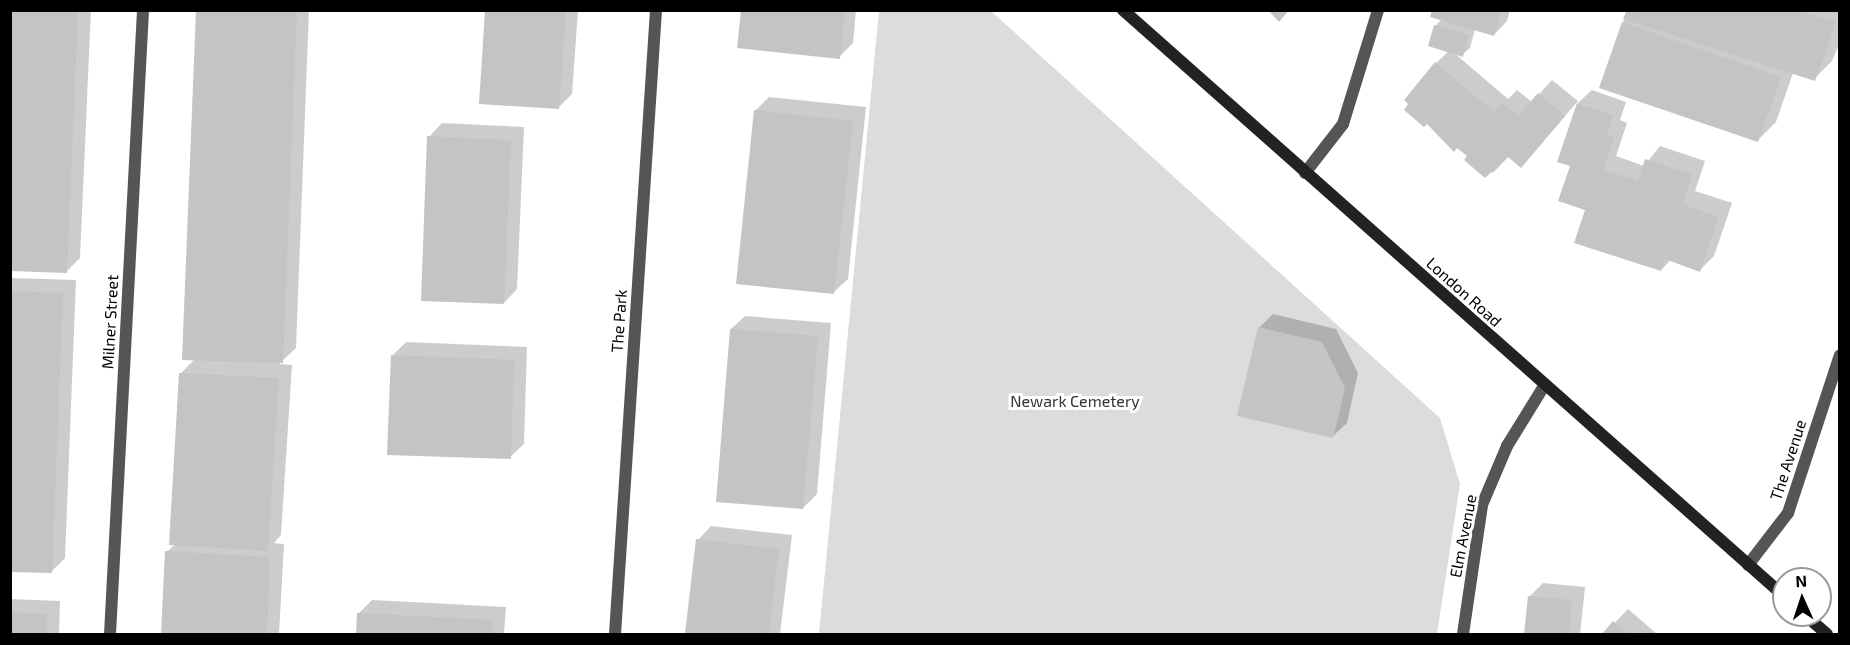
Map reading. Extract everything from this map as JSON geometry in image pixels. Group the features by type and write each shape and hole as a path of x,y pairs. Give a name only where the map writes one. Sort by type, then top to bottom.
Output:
{"main road":[{"name":"London Road","path":"1123,10 1544,386 1772,586"}],"street":[{"name":"Milner Street","path":"110,634 143,10"},
{"name":"The Park","path":"615,634 656,10"},
{"path":"1305,173 1343,124 1378,10"},
{"name":"The Avenue","path":"1748,565 1788,513 1839,355"},
{"name":"Elm Avenue","path":"1462,634 1482,505 1507,446 1544,386"}],"green space":[{"name":"Newark Cemetery","path":"879,11 991,11 1440,418 1460,484 1437,634 819,634"}],"building":[{"path":"10,10 78,10 67,273 10,271"},
{"path":"196,10 297,10 283,363 182,360"},
{"path":"485,10 566,10 559,109 479,104"},
{"path":"741,10 845,10 840,59 737,48"},
{"path":"1268,10 1289,10 1279,22"},
{"path":"1432,10 1502,10 1494,36 1430,17"},
{"path":"1627,10 1796,10 1836,22 1815,81 1623,19"},
{"path":"1622,22 1781,77 1758,142 1599,88"},
{"path":"1434,25 1469,35 1463,57 1428,46"},
{"path":"1435,62 1494,112 1502,103 1518,116 1538,93 1565,116 1521,168 1508,157 1485,178 1464,160 1467,156 1457,148 1454,152 1427,124 1424,127 1404,110 1408,104 1404,100"},
{"path":"1577,103 1613,115 1607,134 1614,137 1603,170 1638,181 1645,159 1692,175 1682,204 1719,217 1700,272 1665,259 1661,271 1574,243 1585,210 1558,201 1570,166 1557,162"},
{"path":"754,110 853,121 834,294 736,284"},
{"path":"427,136 511,140 504,304 421,301"},
{"path":"10,291 63,293 52,573 10,572"},
{"path":"1258,327 1322,342 1345,388 1333,438 1237,416"},
{"path":"730,329 818,336 803,509 716,502"},
{"path":"391,355 514,360 511,459 387,455"},
{"path":"179,373 279,378 268,551 169,545"},
{"path":"696,539 779,549 769,634 685,634"},
{"path":"165,551 270,557 267,634 161,634"},
{"path":"1528,596 1572,600 1569,634 1524,634"},
{"path":"10,612 47,614 46,634 10,634"},
{"path":"357,613 493,620 492,634 356,634"},
{"path":"1613,621 1628,634 1602,634"}]}
